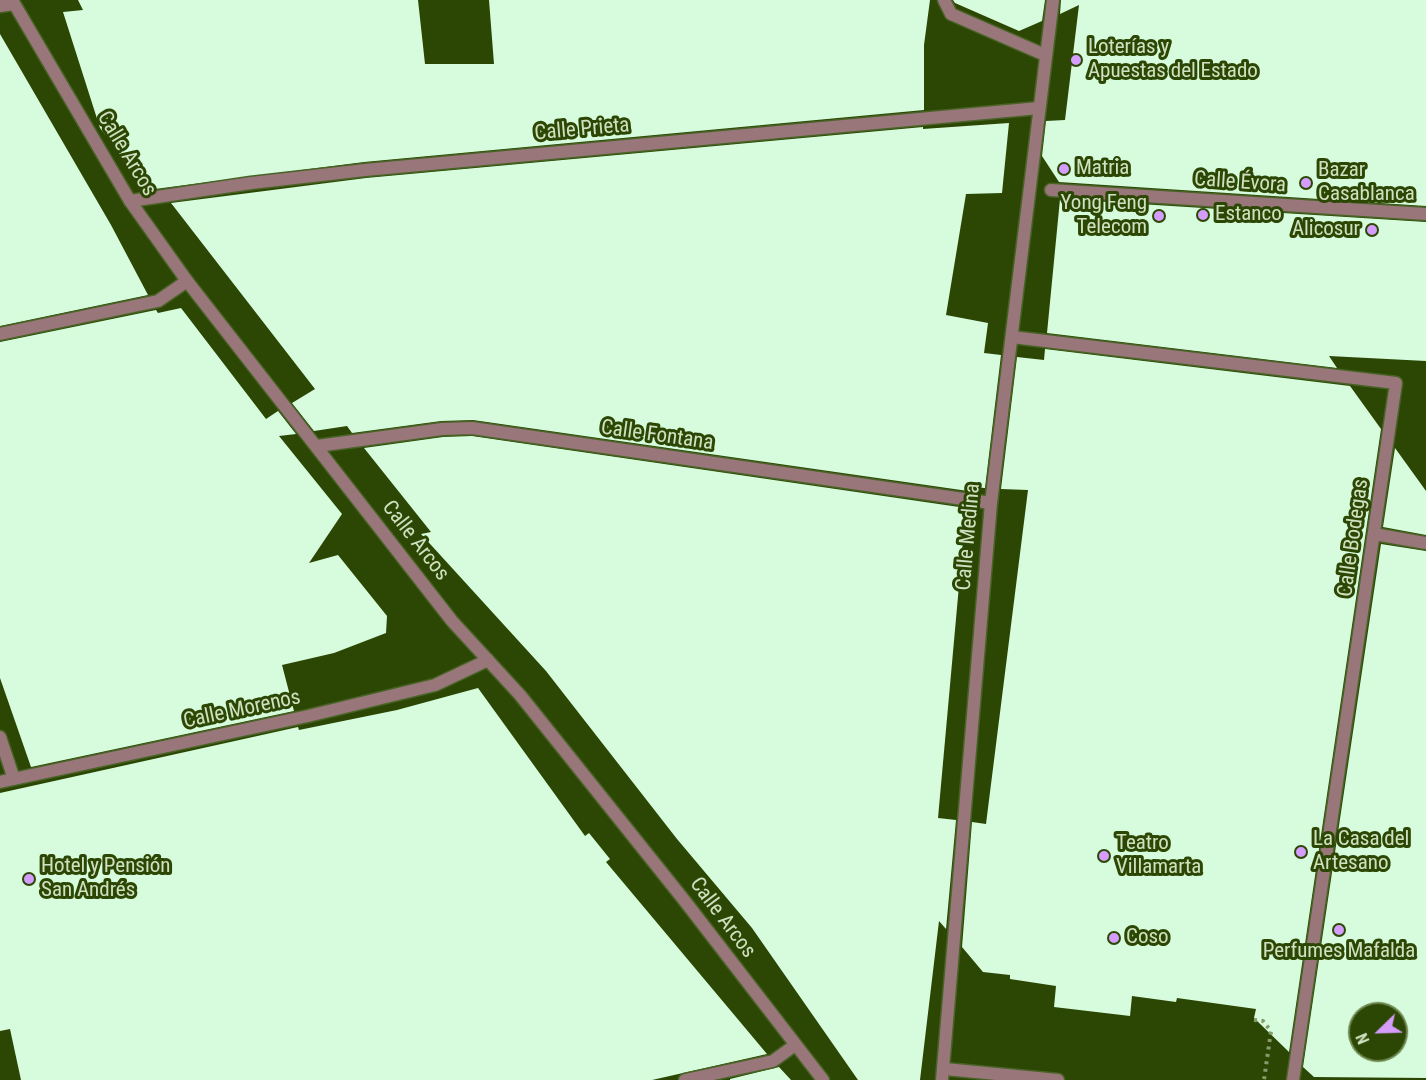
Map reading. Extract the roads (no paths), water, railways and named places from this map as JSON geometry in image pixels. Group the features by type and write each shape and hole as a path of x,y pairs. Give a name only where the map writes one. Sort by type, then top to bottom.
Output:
{"street":[{"path":"944,0 951,14 1045,55"},
{"name":"Calle Medina","path":"943,1074 991,502 1053,0"},
{"path":"0,6 13,2"},
{"name":"Calle Arcos","path":"13,2 130,201 187,281 452,621 520,695 677,890 823,1080"},
{"name":"Calle Prieta","path":"130,201 251,183 365,170 1039,108"},
{"name":"Calle Évora","path":"1052,190 1426,214"},
{"path":"0,334 158,301 187,281"},
{"name":"Calle Bodegas","path":"1012,337 1396,383 1293,1080"},
{"name":"Calle Fontana","path":"317,446 442,429 472,428 991,502"},
{"path":"1374,534 1426,543"},
{"name":"Calle Morenos","path":"0,782 308,716 435,685 488,660"},
{"path":"0,737 14,779"},
{"path":"686,1080 773,1061 795,1045"},
{"path":"943,1074 1058,1080"}],"place":[{"name":"Loterías y Apuestas del Estado","path":"1076,60"},
{"name":"Matria","path":"1064,169"},
{"name":"Bazar Casablanca","path":"1306,183"},
{"name":"Estanco","path":"1203,215"},
{"name":"Yong Feng Telecom","path":"1159,216"},
{"name":"Alicosur","path":"1372,230"},
{"name":"La Casa del Artesano","path":"1301,852"},
{"name":"Teatro Villamarta","path":"1104,856"},
{"name":"Hotel y Pensión San Andrés","path":"29,879"},
{"name":"Perfumes Mafalda","path":"1339,930"},
{"name":"Coso","path":"1114,938"}]}
